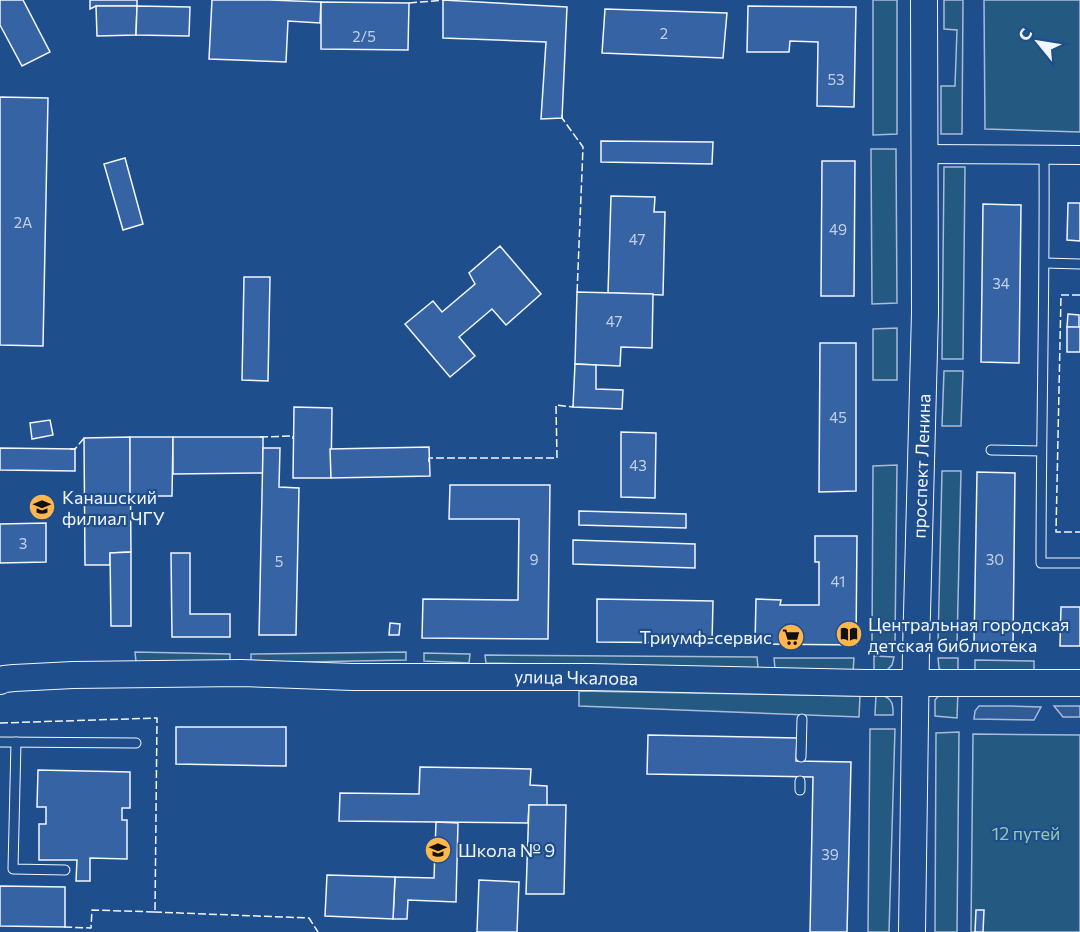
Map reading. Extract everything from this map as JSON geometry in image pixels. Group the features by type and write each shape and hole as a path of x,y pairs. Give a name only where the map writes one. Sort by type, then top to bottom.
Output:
{"main road":[{"name":"проспект Ленина","path":"912,932 915,683 925,312 924,0"},
{"name":"улица Чкалова","path":"5,679 73,675 241,673 915,683 1080,683"}],"street":[{"path":"924,154 1080,155"}],"lane":[{"path":"1044,155 1041,563 1080,563"},
{"path":"1045,263 1080,264"},
{"path":"991,450 1041,451"},
{"path":"801,757 802,719"},
{"path":"0,742 136,743"},
{"path":"16,742 14,869 65,870"}],"green space":[{"path":"873,0 897,0 897,134 873,135"},
{"path":"944,0 963,0 962,134 941,134 941,86 955,86 957,30 944,29"},
{"path":"984,0 1080,0 1080,132 985,129"},
{"path":"871,149 896,149 897,303 872,304"},
{"path":"944,167 965,167 963,359 942,359"},
{"path":"897,328 897,380 873,380 873,329"},
{"path":"944,371 963,371 961,426 942,426"},
{"path":"897,465 895,644 872,644 873,466"},
{"path":"942,471 961,471 957,645 938,644"},
{"path":"135,652 230,654 230,663 136,662"},
{"path":"406,652 406,660 251,663 251,654"},
{"path":"424,653 470,654 469,663 424,661"},
{"path":"485,655 757,657 758,668 486,663"},
{"path":"874,656 894,657 892,665 885,672 874,672"},
{"path":"774,658 854,658 853,672 775,669"},
{"path":"938,658 958,658 958,674 944,674 939,668"},
{"path":"975,660 1034,661 1034,677 975,676"},
{"path":"944,690 958,691 957,718 935,716 935,700"},
{"path":"579,691 860,696 859,717 579,706"},
{"path":"876,695 885,696 890,700 893,715 875,715"},
{"path":"870,729 895,729 889,932 868,932"},
{"path":"959,732 957,932 935,932 936,733"},
{"name":"12 путей","path":"973,734 1080,735 1080,932 971,932"}],"shaded area":[{"path":"979,706 1041,707 1034,720 974,719 975,711"},
{"path":"1054,706 1080,706 1080,717 1063,717"}],"building":[{"path":"0,0 23,0 50,52 22,66 0,25"},
{"path":"90,0 137,0 137,6 96,6 90,9"},
{"path":"212,0 321,2 320,23 288,21 286,62 209,59"},
{"path":"443,0 567,7 562,118 541,119 546,42 443,38"},
{"path":"321,2 409,3 408,50 321,49"},
{"path":"96,6 137,6 136,35 97,36"},
{"path":"137,6 190,7 189,36 136,35"},
{"path":"748,6 856,7 854,107 817,106 818,42 790,41 789,52 747,52"},
{"path":"605,9 727,13 723,58 602,53"},
{"path":"0,97 48,98 43,346 0,345"},
{"path":"601,141 713,142 712,164 601,162"},
{"path":"125,158 143,224 123,230 104,164"},
{"path":"822,161 855,161 854,296 821,296"},
{"path":"611,196 655,197 654,212 665,212 663,295 608,293"},
{"path":"1068,203 1080,203 1080,241 1067,240"},
{"path":"983,204 1021,205 1019,363 981,362"},
{"path":"500,246 541,294 506,325 492,309 459,337 475,356 450,377 405,324 433,301 442,312 475,284 469,273"},
{"path":"244,277 270,277 268,381 242,380"},
{"path":"577,292 653,294 652,348 621,347 620,366 575,364"},
{"path":"1068,314 1079,315 1079,328 1067,327"},
{"path":"1067,327 1080,327 1080,352 1067,352"},
{"path":"820,343 856,343 856,491 819,492"},
{"path":"575,364 596,365 596,389 623,390 622,409 573,407"},
{"path":"294,407 332,408 331,478 293,478"},
{"path":"50,420 53,435 32,439 30,423"},
{"path":"621,432 656,433 655,498 621,497"},
{"path":"130,437 131,552 110,553 110,565 85,565 84,438"},
{"path":"130,437 173,437 172,496 130,496"},
{"path":"173,437 263,437 263,473 173,474"},
{"path":"429,447 430,476 331,478 330,449"},
{"path":"0,448 75,449 75,471 0,470"},
{"path":"263,448 280,448 279,487 299,488 296,635 259,635"},
{"path":"977,472 1015,473 1013,646 974,645"},
{"path":"450,485 550,485 548,639 422,638 423,599 518,600 519,519 449,519"},
{"path":"579,511 686,514 686,528 579,525"},
{"path":"46,523 46,562 0,563 0,524"},
{"path":"815,536 857,536 856,645 755,644 756,599 781,600 780,605 819,605 819,562 815,562"},
{"path":"573,540 695,544 695,568 573,564"},
{"path":"131,552 131,626 111,626 110,553"},
{"path":"171,553 190,553 190,614 230,614 230,637 172,637"},
{"path":"597,599 713,601 712,643 597,642"},
{"path":"1061,607 1080,607 1080,646 1060,646"},
{"path":"390,623 400,624 399,635 389,635"},
{"path":"176,727 286,727 286,766 176,764"},
{"path":"648,735 797,738 796,761 851,762 847,932 810,932 813,777 647,774"},
{"path":"420,767 531,769 530,785 547,786 547,806 529,805 528,823 339,821 340,793 419,794"},
{"path":"38,770 130,772 130,808 122,808 122,820 127,820 127,859 90,858 90,881 76,881 77,860 39,860 39,824 46,824 46,807 37,807"},
{"path":"529,805 566,805 564,894 526,894"},
{"path":"436,822 458,823 456,902 408,900 407,919 393,919 395,877 434,878"},
{"path":"327,875 395,877 393,919 325,916"},
{"path":"479,880 519,882 517,932 477,932"},
{"path":"0,886 65,887 65,927 0,926"},
{"path":"976,910 984,910 983,932 975,932"}],"fence":[{"path":"409,3 445,0"},
{"path":"562,115 583,147 577,294"},
{"path":"1080,295 1061,295 1056,532 1080,532"},
{"path":"429,462 429,458 557,458 556,405 573,407 573,405"},
{"path":"260,437 293,436 293,439"},
{"path":"70,449 75,449 86,438"},
{"path":"0,723 157,718 155,912 92,910 91,928 63,927"},
{"path":"154,912 309,918 318,932"}],"place":[{"name":"Канашский филиал ЧГУ","path":"42,507"},
{"name":"Центральная городская детская библиотека","path":"849,634"},
{"name":"Триумф-сервис","path":"791,637"},
{"name":"Школа № 9","path":"438,850"}]}
